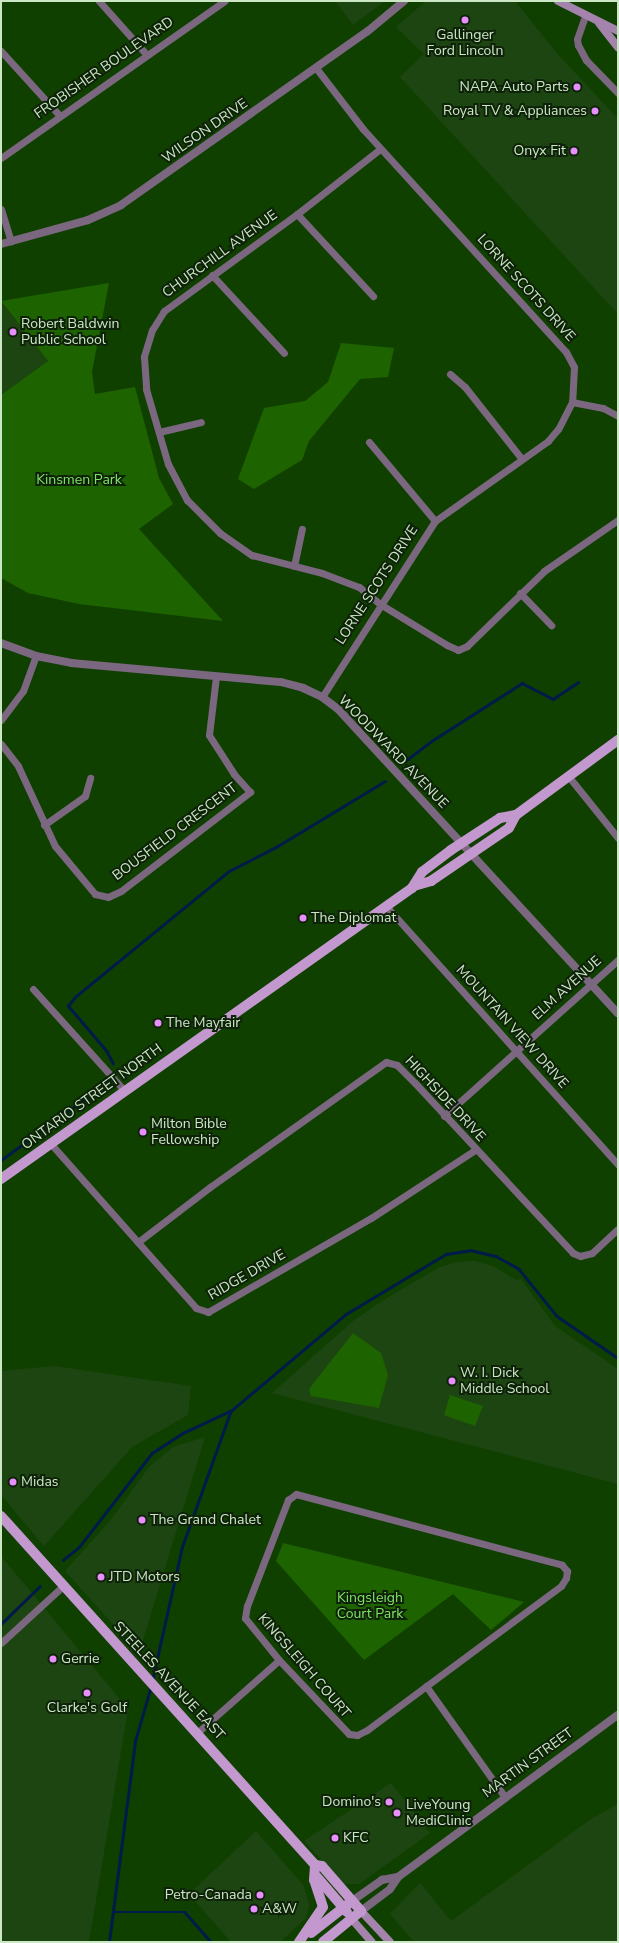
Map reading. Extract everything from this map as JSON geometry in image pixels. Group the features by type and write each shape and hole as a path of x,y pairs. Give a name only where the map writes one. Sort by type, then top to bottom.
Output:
{"main road":[{"path":"558,1 618,32"},
{"path":"598,23 618,47"},
{"name":"ONTARIO STREET NORTH","path":"414,886 422,872 462,843 500,818 516,815 618,740"},
{"name":"ONTARIO STREET NORTH","path":"1,1179 414,886 431,881 509,828 516,815"},
{"name":"STEELES AVENUE EAST","path":"1,1516 158,1691 198,1732 315,1869 350,1917 372,1942"},
{"name":"STEELES AVENUE EAST","path":"315,1869 322,1866 390,1942"},
{"path":"300,1942 323,1907 314,1880 315,1869"},
{"name":"MARTIN STREET","path":"300,1942 352,1901"},
{"name":"MARTIN STREET","path":"323,1942 350,1917 361,1911"}],"street":[{"path":"99,1 146,54"},
{"name":"FROBISHER BOULEVARD","path":"1,158 59,115 224,1"},
{"name":"WILSON DRIVE","path":"1,244 88,220 121,205 368,32 404,1"},
{"path":"585,16 577,39 578,45 586,60 618,94"},
{"path":"1,51 59,115"},
{"name":"LORNE SCOTS DRIVE","path":"316,68 344,107 380,149 566,352 574,367 572,402 553,435 435,521 380,604 322,697"},
{"name":"CHURCHILL AVENUE","path":"380,149 297,214 164,311 152,330 144,357 146,389 168,464 187,500 220,533 252,555 322,573 359,587 380,604 458,650 467,646 520,593"},
{"path":"1,209 11,241"},
{"path":"297,214 373,296"},
{"path":"212,275 284,353"},
{"path":"450,374 465,386 521,458"},
{"path":"572,402 603,408 618,416"},
{"path":"159,432 201,422"},
{"path":"368,442 435,521"},
{"path":"551,625 520,593 544,571 618,520"},
{"path":"294,566 302,529"},
{"name":"WOODWARD AVENUE","path":"1,643 36,656 71,663 281,682 303,688 322,697 338,709 618,1013"},
{"path":"1,720 23,691 36,656"},
{"name":"BOUSFIELD CRESCENT","path":"1,744 18,766 55,846 89,888 99,896 108,897 121,891 250,792 234,774 209,735 216,676"},
{"path":"569,777 618,838"},
{"path":"44,825 85,796 90,778"},
{"name":"MOUNTAIN VIEW DRIVE","path":"386,906 618,1165"},
{"name":"ELM AVENUE","path":"444,1116 618,960"},
{"path":"33,989 125,1091"},
{"name":"HIGHSIDE DRIVE","path":"138,1242 216,1182 386,1062 397,1065 573,1253 580,1256 592,1253 618,1229"},
{"name":"RIDGE DRIVE","path":"51,1144 196,1308 208,1312 371,1218 475,1150"},
{"name":"KINGSLEIGH COURT","path":"292,1495 566,1568 567,1574 561,1586 426,1686 367,1730 353,1735 345,1732 250,1626 245,1618 245,1610 292,1495"},
{"path":"1,1643 64,1586"},
{"path":"198,1732 279,1660"},
{"path":"426,1686 505,1797"},
{"name":"MARTIN STREET","path":"361,1911 390,1890 398,1877 618,1714"},
{"name":"MARTIN STREET","path":"352,1901 382,1880 398,1877"}],"shaded area":[{"path":"335,1 385,1 353,25"},
{"path":"426,1 515,1 555,51 618,119 618,314 400,77 424,54 396,27"},
{"name":"Robert Baldwin Public School","path":"1,302 48,361 1,395"},
{"name":"W. I. Dick Middle School","path":"475,1261 493,1266 516,1280 521,1279 555,1326 618,1369 618,1484 272,1393 353,1321 382,1301 438,1268 456,1262"},
{"path":"54,1366 191,1386 188,1415 132,1447 44,1546 1,1495 1,1371"},
{"path":"205,1437 139,1653 65,1571 110,1521 149,1467 173,1447"},
{"path":"1,1556 128,1709 89,1942 1,1942"},
{"path":"391,1783 430,1833 359,1884 344,1884 304,1841"},
{"path":"618,1804 618,1942 414,1942 390,1914 420,1883 451,1921 591,1819"},
{"path":"256,1831 304,1886 309,1905 306,1918 280,1942 231,1942 189,1894"}],"green space":[{"name":"Kinsmen Park","path":"109,283 92,372 95,394 135,387 159,478 173,504 139,529 223,621 79,604 28,593 1,578 1,395 48,361 1,301"},
{"path":"341,343 394,348 388,377 360,379 309,441 302,460 254,489 238,479 264,408 305,401 328,382"},
{"path":"353,1333 381,1353 388,1375 379,1408 311,1396 309,1389"},
{"path":"450,1395 483,1406 475,1426 444,1415"},
{"name":"Kingsleigh Court Park","path":"283,1543 524,1602 491,1630 453,1594 364,1660 276,1561"}],"waterway":[{"path":"405,761 433,740 522,683 553,699 578,682"},
{"path":"113,1064 107,1052 68,1006 75,997 229,871 276,847 385,781"},
{"path":"1,1160 96,1091"},
{"path":"63,1560 79,1547 152,1453 183,1433 232,1410 346,1314 446,1254 470,1250 496,1256 519,1269 557,1316 618,1358"},
{"path":"152,1681 182,1547 231,1410"},
{"path":"1,1624 40,1586"},
{"path":"109,1942 135,1741 151,1686"},
{"path":"113,1912 185,1912 211,1942"}],"place":[{"name":"Gallinger Ford Lincoln","path":"465,20"},
{"name":"NAPA Auto Parts","path":"577,87"},
{"name":"Royal TV & Appliances","path":"595,111"},
{"name":"Onyx Fit","path":"574,151"},
{"name":"Robert Baldwin Public School","path":"13,332"},
{"name":"The Diplomat","path":"303,918"},
{"name":"The Mayfair","path":"158,1023"},
{"name":"Milton Bible Fellowship","path":"143,1132"},
{"name":"W. I. Dick Middle School","path":"452,1381"},
{"name":"Midas","path":"13,1482"},
{"name":"The Grand Chalet","path":"142,1520"},
{"name":"JTD Motors","path":"101,1577"},
{"name":"Gerrie","path":"53,1659"},
{"name":"Clarke's Golf","path":"87,1693"},
{"name":"Domino's","path":"389,1802"},
{"name":"LiveYoung MediClinic","path":"397,1813"},
{"name":"KFC","path":"335,1838"},
{"name":"Petro-Canada","path":"260,1895"},
{"name":"A&W","path":"254,1909"}]}
